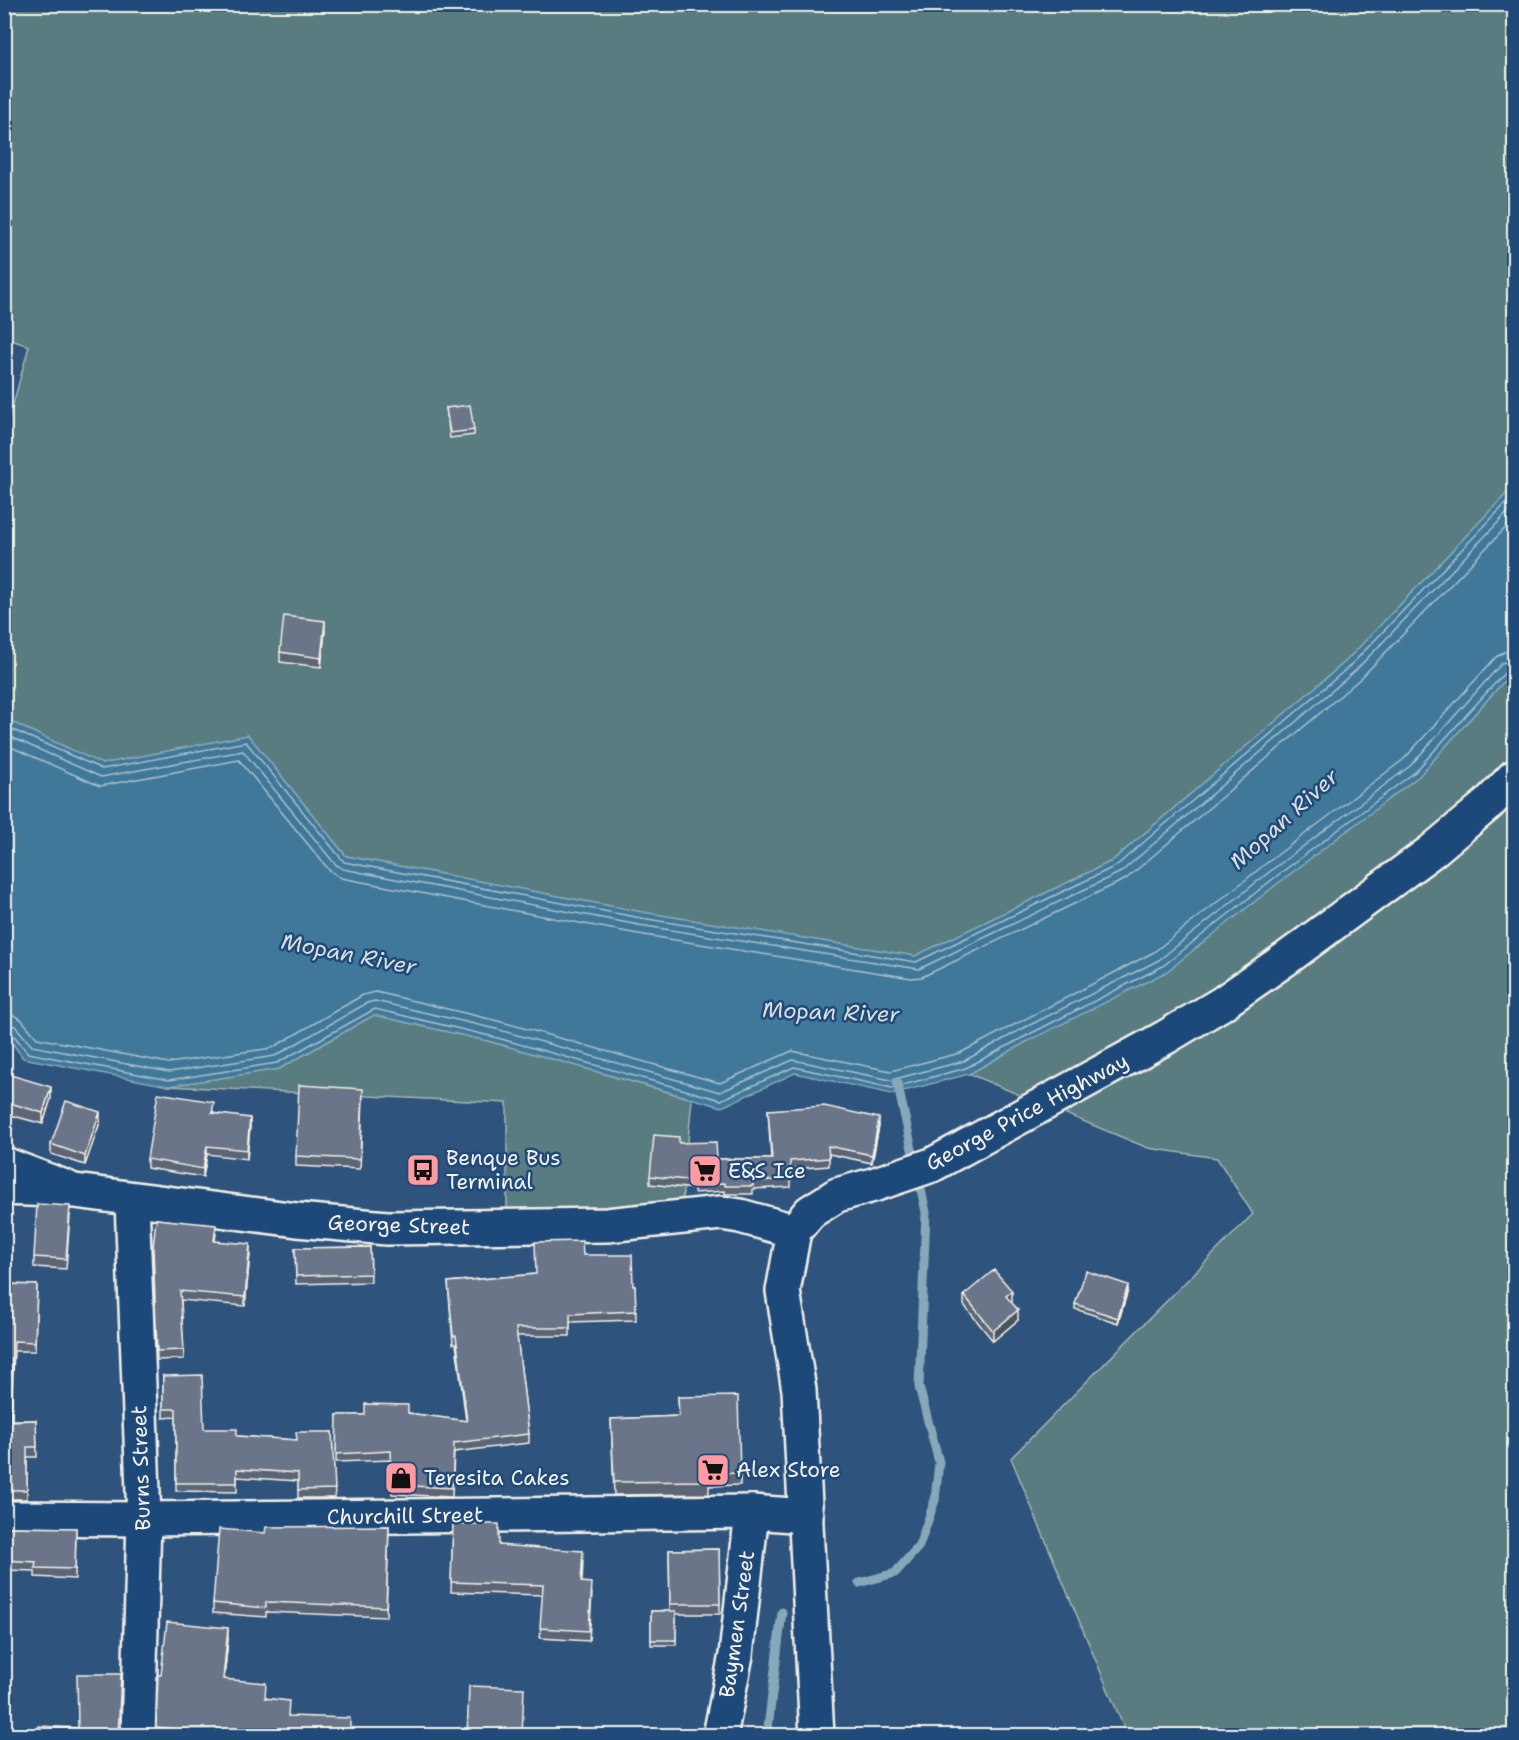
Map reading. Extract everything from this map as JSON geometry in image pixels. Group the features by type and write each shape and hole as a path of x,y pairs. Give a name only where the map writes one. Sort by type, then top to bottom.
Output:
{"main road":[{"name":"George Price Highway","path":"794,1231 810,1212 837,1195 917,1170 1156,1043 1221,1004 1432,851 1488,804 1515,777"},
{"path":"4,1164 75,1191"},
{"name":"George Street","path":"4,1188 75,1191 297,1220 387,1228 607,1226 721,1213 794,1231"},
{"name":"Burns Street","path":"132,1200 144,1519 138,1736"},
{"path":"794,1231 783,1291 799,1390 817,1736"},
{"name":"Churchill Street","path":"4,1518 144,1519 752,1512 806,1516"},
{"name":"Baymen Street","path":"720,1736 736,1655 752,1512"}],"green space":[{"path":"5,5 1514,5 1514,486 1346,661 1112,861 915,956 642,912 346,856 248,735 102,764 5,719 5,434 29,346 5,338"},
{"path":"1514,670 1514,1735 1127,1735 1011,1458 1253,1214 1217,1158 1148,1148 969,1074 1026,1042 1166,971 1419,776"},
{"path":"374,1015 492,1042 692,1099 682,1202 507,1213 507,1103 168,1086 279,1069"}],"water":[{"name":"Mopan River","path":"1514,486 1514,670 1419,776 1166,972 1026,1042 969,1074 892,1094 795,1073 722,1107 492,1042 374,1015 279,1069 168,1086 23,1058 5,1033 5,719 102,764 248,735 346,856 642,912 915,956 1112,861 1346,661"}],"building":[{"path":"470,405 474,430 450,433 446,408"},
{"path":"284,616 325,621 321,658 280,652"},
{"path":"4,1073 51,1087 43,1113 10,1103 4,1121"},
{"path":"299,1085 363,1089 360,1159 296,1156"},
{"path":"158,1093 214,1102 212,1113 250,1118 247,1150 207,1146 203,1169 147,1159"},
{"path":"66,1101 100,1112 85,1156 51,1144"},
{"path":"824,1106 879,1118 872,1155 828,1146 829,1158 790,1161 791,1179 753,1181 753,1186 725,1186 725,1183 694,1185 694,1181 650,1176 654,1135 679,1137 679,1143 716,1142 717,1159 772,1159 768,1110"},
{"path":"37,1204 70,1206 66,1259 34,1257"},
{"path":"156,1219 216,1225 214,1241 250,1244 245,1297 180,1291 184,1350 157,1351 153,1248"},
{"path":"582,1241 583,1255 632,1255 636,1311 570,1314 570,1328 516,1328 529,1434 454,1443 452,1488 392,1485 391,1451 336,1454 337,1415 365,1415 365,1404 408,1405 408,1413 467,1421 456,1336 453,1336 448,1282 536,1274 535,1242"},
{"path":"370,1247 371,1274 296,1276 295,1248"},
{"path":"994,1270 1012,1291 1006,1296 1018,1310 993,1331 964,1295"},
{"path":"1086,1271 1128,1285 1118,1318 1075,1304"},
{"path":"4,1284 37,1285 35,1342 14,1341 10,1421 36,1420 37,1447 27,1447 27,1490 4,1490"},
{"path":"202,1375 204,1429 237,1429 237,1436 297,1440 296,1432 332,1432 335,1489 298,1490 298,1473 237,1469 237,1483 176,1483 176,1409 163,1409 163,1376"},
{"path":"738,1396 740,1473 709,1474 709,1481 614,1482 611,1419 679,1416 678,1397"},
{"path":"453,1524 499,1524 499,1545 583,1551 581,1582 592,1583 589,1631 540,1628 543,1585 451,1582"},
{"path":"389,1526 386,1607 266,1602 266,1608 213,1603 219,1529 265,1533 266,1527"},
{"path":"4,1527 76,1528 75,1569 35,1568 36,1562 4,1560"},
{"path":"719,1549 720,1604 670,1604 669,1550"},
{"path":"651,1611 676,1611 676,1640 651,1640"},
{"path":"167,1622 228,1628 223,1679 266,1683 265,1698 289,1701 288,1716 350,1718 350,1736 242,1736 209,1732 209,1736 172,1736 173,1729 156,1727 158,1675 161,1675"},
{"path":"77,1674 121,1674 118,1736 38,1736 39,1726 78,1728"},
{"path":"469,1686 524,1688 522,1736 467,1736"}],"waterway":[{"path":"859,1583 895,1573 919,1546 935,1500 939,1462 919,1387 926,1212 897,1082"},
{"path":"767,1736 782,1612"}],"place":[{"name":"Benque Bus Terminal","path":"423,1170"},
{"name":"E&S Ice","path":"705,1171"},
{"name":"Alex Store","path":"713,1470"},
{"name":"Teresita Cakes","path":"401,1478"}]}
